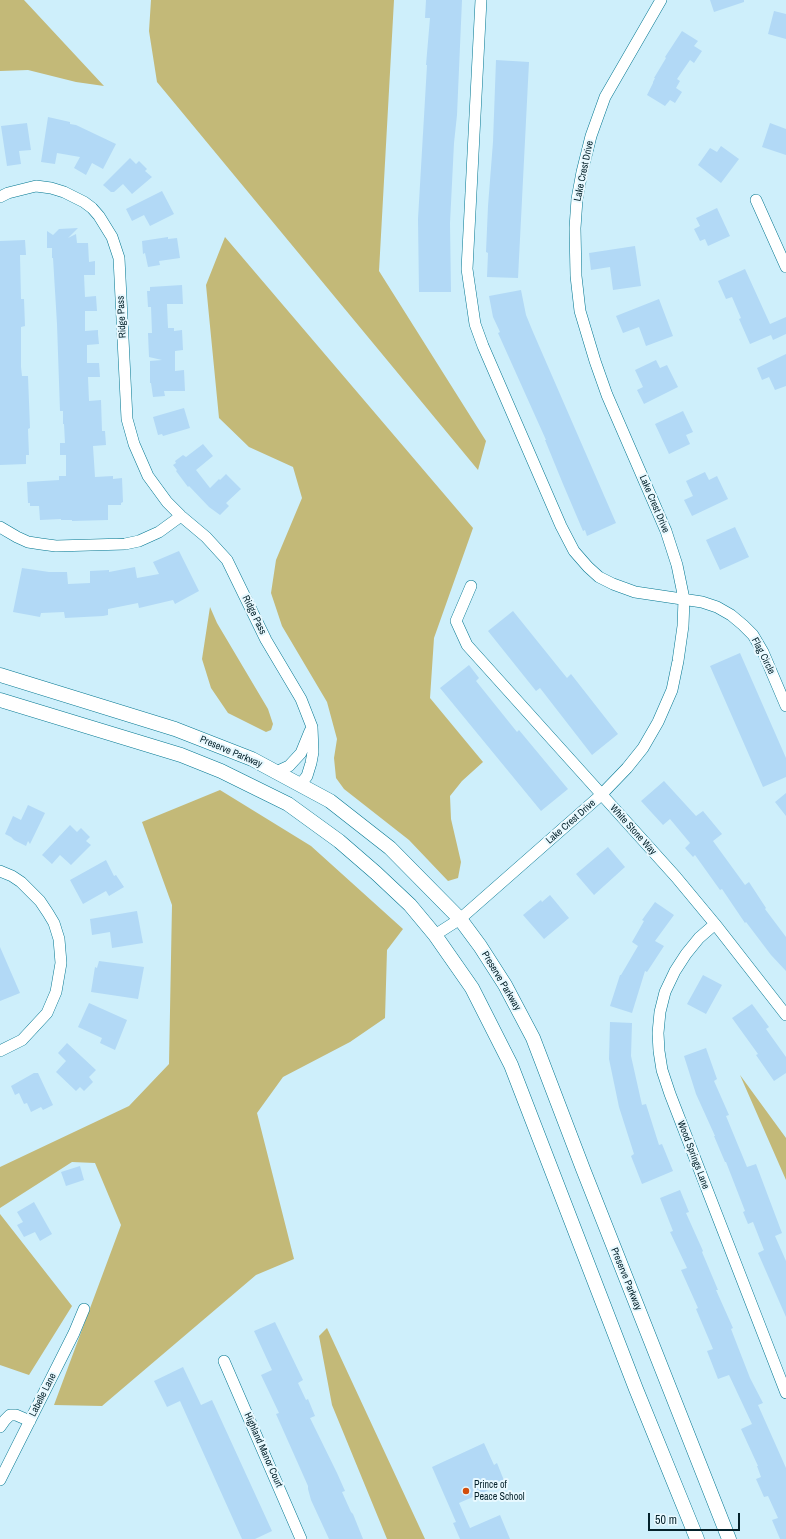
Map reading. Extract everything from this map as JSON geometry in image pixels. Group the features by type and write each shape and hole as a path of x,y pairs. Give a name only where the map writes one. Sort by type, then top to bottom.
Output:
{"street":[{"name":"Flag Circle","path":"481,0 467,269 475,324 483,346 561,526 574,551 588,568 599,577 635,592 702,602 717,607 743,625 752,635 763,652 786,706"},
{"name":"Lake Crest Drive","path":"435,935 460,919 601,795 627,768 643,748 658,722 672,690 678,661 684,599 677,565 666,531 607,395 595,361 580,311 576,276 575,228 577,199 582,172 591,136 605,97 661,0"},
{"name":"Ridge Pass","path":"0,197 8,193 36,186 64,192 84,202 92,208 110,233 119,258 126,410 129,428 140,460 148,476 167,502 206,537 227,560 266,640 301,699 312,727 313,752 312,763 307,776 300,785"},
{"path":"756,200 786,267"},
{"path":"0,527 22,540 41,544 56,546 124,544 139,541 154,535 181,516"},
{"name":"White Stone Way","path":"471,586 456,621 467,645 715,924 786,1015"},
{"name":"Preserve Parkway","path":"0,675 175,729 252,759 330,801 390,848 460,919 505,984 533,1038 729,1539"},
{"path":"0,700 181,755 221,771 288,804 339,841 376,873 410,906 435,935 472,988 511,1065 636,1389 696,1539"},
{"path":"276,772 289,766 301,754 312,727"},
{"path":"0,870 21,882 40,901 48,913 54,923 59,939 61,963 56,992 46,1013 22,1040 0,1051"},
{"name":"Wood Springs Lane","path":"715,924 699,938 686,954 675,971 665,992 660,1012 658,1033 659,1051 662,1070 670,1094 786,1392"},
{"name":"Labelle Lane","path":"0,1480 74,1333 84,1309"},
{"name":"Highland Manor Court","path":"224,1361 301,1539"},
{"path":"0,1427 10,1415 16,1415 30,1421"}],"shaded area":[{"path":"0,0 24,0 104,86 76,82 28,70 0,71"},
{"path":"151,0 394,0 379,271 486,441 478,470 157,82 149,31"},
{"path":"225,237 473,528 434,638 430,698 483,762 462,781 450,796 451,819 461,862 458,878 448,881 409,840 344,789 336,778 334,758 337,739 327,702 282,626 271,593 276,560 302,498 293,467 249,447 219,418 206,285"},
{"path":"210,607 217,623 268,709 273,724 271,730 266,732 228,713 211,688 202,659"},
{"path":"220,790 311,846 403,929 387,950 385,1018 350,1042 283,1077 257,1113 294,1259 256,1275 102,1406 54,1405 121,1225 95,1163 72,1162 0,1208 0,1167 129,1106 169,1064 172,905 142,822"},
{"path":"740,1075 786,1138 786,1180"},
{"path":"0,1214 72,1306 29,1375 0,1365"},
{"path":"327,1328 425,1539 387,1539 332,1405 319,1336"}],"building":[{"path":"426,0 462,0 450,223 451,292 419,292 418,219 430,18 425,18"},
{"path":"710,0 744,0 744,2 714,12"},
{"path":"774,11 786,14 786,39 768,34"},
{"path":"682,31 698,41 694,46 702,51 694,63 690,60 677,79 680,81 676,88 682,92 675,103 670,100 665,106 647,95 654,78 666,58 665,57"},
{"path":"496,60 529,62 518,278 487,277 488,253 486,252 493,142"},
{"path":"48,117 70,122 70,124 76,125 116,144 103,169 92,163 86,175 74,168 80,157 57,153 55,164 41,162"},
{"path":"27,123 31,150 19,151 21,164 7,166 1,126"},
{"path":"770,123 786,129 786,155 762,147"},
{"path":"721,146 739,159 721,183 698,165 710,148 717,152"},
{"path":"130,158 136,164 139,161 147,169 145,171 152,177 132,194 123,184 114,192 111,192 103,185"},
{"path":"162,191 174,214 150,226 144,215 132,221 126,209"},
{"path":"717,208 730,236 708,246 705,239 700,241 694,229 700,226 696,218"},
{"path":"78,228 68,238 76,234 77,243 88,243 89,262 95,261 95,275 84,275 85,297 96,296 97,311 85,311 85,331 98,330 99,344 87,345 87,363 99,363 100,377 88,377 89,401 101,400 102,431 105,431 106,445 93,446 95,477 113,476 113,479 122,478 123,502 121,505 108,505 108,520 40,520 39,506 30,506 30,503 28,503 27,482 59,480 59,476 66,476 66,455 60,455 60,443 65,443 64,424 63,411 60,411 53,258 52,248 47,248 47,231 53,235 59,229"},
{"path":"168,237 168,239 177,238 180,258 159,261 160,265 148,267 145,253 143,254 142,241"},
{"path":"25,240 26,255 20,255 21,299 24,299 25,326 21,327 21,367 22,376 28,376 30,428 28,429 29,455 26,455 26,464 0,465 0,241"},
{"path":"635,246 641,286 613,290 610,267 591,270 589,253"},
{"path":"745,269 770,324 786,317 786,334 773,340 771,335 750,344 739,319 741,318 732,297 726,299 718,281"},
{"path":"182,285 183,304 167,304 168,328 174,328 174,331 182,330 183,350 175,351 175,371 184,370 185,391 164,391 165,396 153,397 150,383 150,361 162,360 149,357 148,333 152,333 151,307 148,307 147,291 150,291 150,287"},
{"path":"521,290 526,315 616,523 587,536 585,530 583,531 546,440 498,333 500,332 493,317 489,296"},
{"path":"659,299 673,336 646,346 639,327 623,333 616,316"},
{"path":"786,354 786,386 775,390 769,377 762,380 757,368"},
{"path":"656,360 660,368 667,365 678,387 644,404 637,390 643,387 635,370"},
{"path":"184,408 190,428 163,436 162,434 158,435 153,417"},
{"path":"683,411 693,432 686,435 690,444 669,454 655,424"},
{"path":"203,444 213,456 196,470 210,488 226,474 241,489 226,503 229,506 220,515 209,507 189,486 188,487 173,465 176,463 175,461 183,455 186,457"},
{"path":"705,472 709,480 717,476 728,499 692,516 684,500 693,496 686,481"},
{"path":"735,527 749,557 720,570 706,540"},
{"path":"179,551 199,591 175,604 173,600 139,608 138,603 108,609 108,615 65,618 64,612 41,613 40,617 13,612 22,568 49,572 67,572 68,584 90,583 90,571 109,570 109,572 135,567 137,578 159,574 153,562"},
{"path":"513,611 567,678 571,674 618,734 592,755 540,688 536,691 488,631"},
{"path":"740,653 786,758 786,777 763,787 710,666"},
{"path":"469,665 479,678 476,681 517,732 519,730 568,789 541,811 440,688"},
{"path":"664,781 696,816 703,811 722,834 713,841 745,885 749,882 766,908 765,909 786,937 786,971 771,955 746,922 745,923 722,889 720,890 695,855 693,857 685,848 690,843 670,819 663,825 641,801"},
{"path":"786,793 786,816 775,802"},
{"path":"28,805 45,813 30,844 28,841 26,846 5,834 13,816 21,820"},
{"path":"70,825 77,832 81,828 90,837 86,841 91,845 71,865 60,855 52,864 42,855"},
{"path":"608,847 625,867 594,895 576,874"},
{"path":"106,860 114,876 116,875 124,887 109,896 106,891 83,904 70,880"},
{"path":"550,895 569,918 544,939 523,915 541,900 542,902"},
{"path":"655,902 674,915 655,941 664,946 647,972 645,971 632,1013 610,1006 620,975 638,946 632,942 644,921 642,920"},
{"path":"137,911 143,943 112,948 110,932 92,935 90,919"},
{"path":"0,947 20,993 0,1001"},
{"path":"99,961 144,967 138,999 91,992 95,967 97,968"},
{"path":"703,975 722,985 706,1014 687,1004"},
{"path":"89,1003 127,1020 115,1050 100,1043 102,1038 78,1027"},
{"path":"752,1004 769,1027 766,1029 786,1057 786,1073 774,1081 756,1055 758,1054 732,1018"},
{"path":"610,1022 632,1023 631,1056 642,1105 646,1104 659,1145 662,1144 673,1171 642,1184 631,1156 634,1154 619,1107 609,1059"},
{"path":"67,1043 96,1070 89,1077 93,1082 84,1091 80,1087 76,1091 56,1072 66,1061 58,1053"},
{"path":"706,1048 717,1079 714,1081 729,1115 726,1116 747,1167 756,1164 782,1233 775,1236 786,1261 786,1317 758,1253 764,1250 753,1222 748,1224 743,1212 745,1211 726,1162 696,1094 684,1056"},
{"path":"34,1073 38,1073 53,1105 43,1110 41,1107 31,1112 27,1103 24,1104 19,1093 15,1095 11,1086"},
{"path":"80,1166 84,1180 66,1186 61,1172"},
{"path":"680,1190 689,1212 686,1213 703,1251 702,1252 718,1290 716,1290 733,1328 731,1329 750,1378 763,1403 758,1405 786,1468 786,1539 780,1539 772,1520 778,1518 768,1496 764,1497 756,1479 761,1477 758,1466 741,1429 752,1424 729,1375 718,1379 707,1351 713,1349 696,1309 698,1308 681,1270 687,1268 670,1232 673,1231 660,1198"},
{"path":"34,1202 52,1234 40,1241 35,1232 24,1237 17,1225 23,1222 17,1212"},
{"path":"275,1322 303,1380 298,1383 306,1400 308,1399 315,1416 310,1418 345,1491 342,1492 363,1539 329,1539 311,1500 308,1486 276,1414 279,1413 261,1375 272,1370 254,1331"},
{"path":"183,1367 201,1405 212,1400 272,1531 255,1539 242,1539 180,1401 167,1407 154,1381"},
{"name":"Prince of Peace School","path":"484,1443 494,1465 497,1463 505,1483 459,1503 470,1528 500,1515 510,1539 460,1539 453,1523 456,1522 432,1467"}],"place":[{"name":"Prince of Peace School","path":"466,1491"}]}
